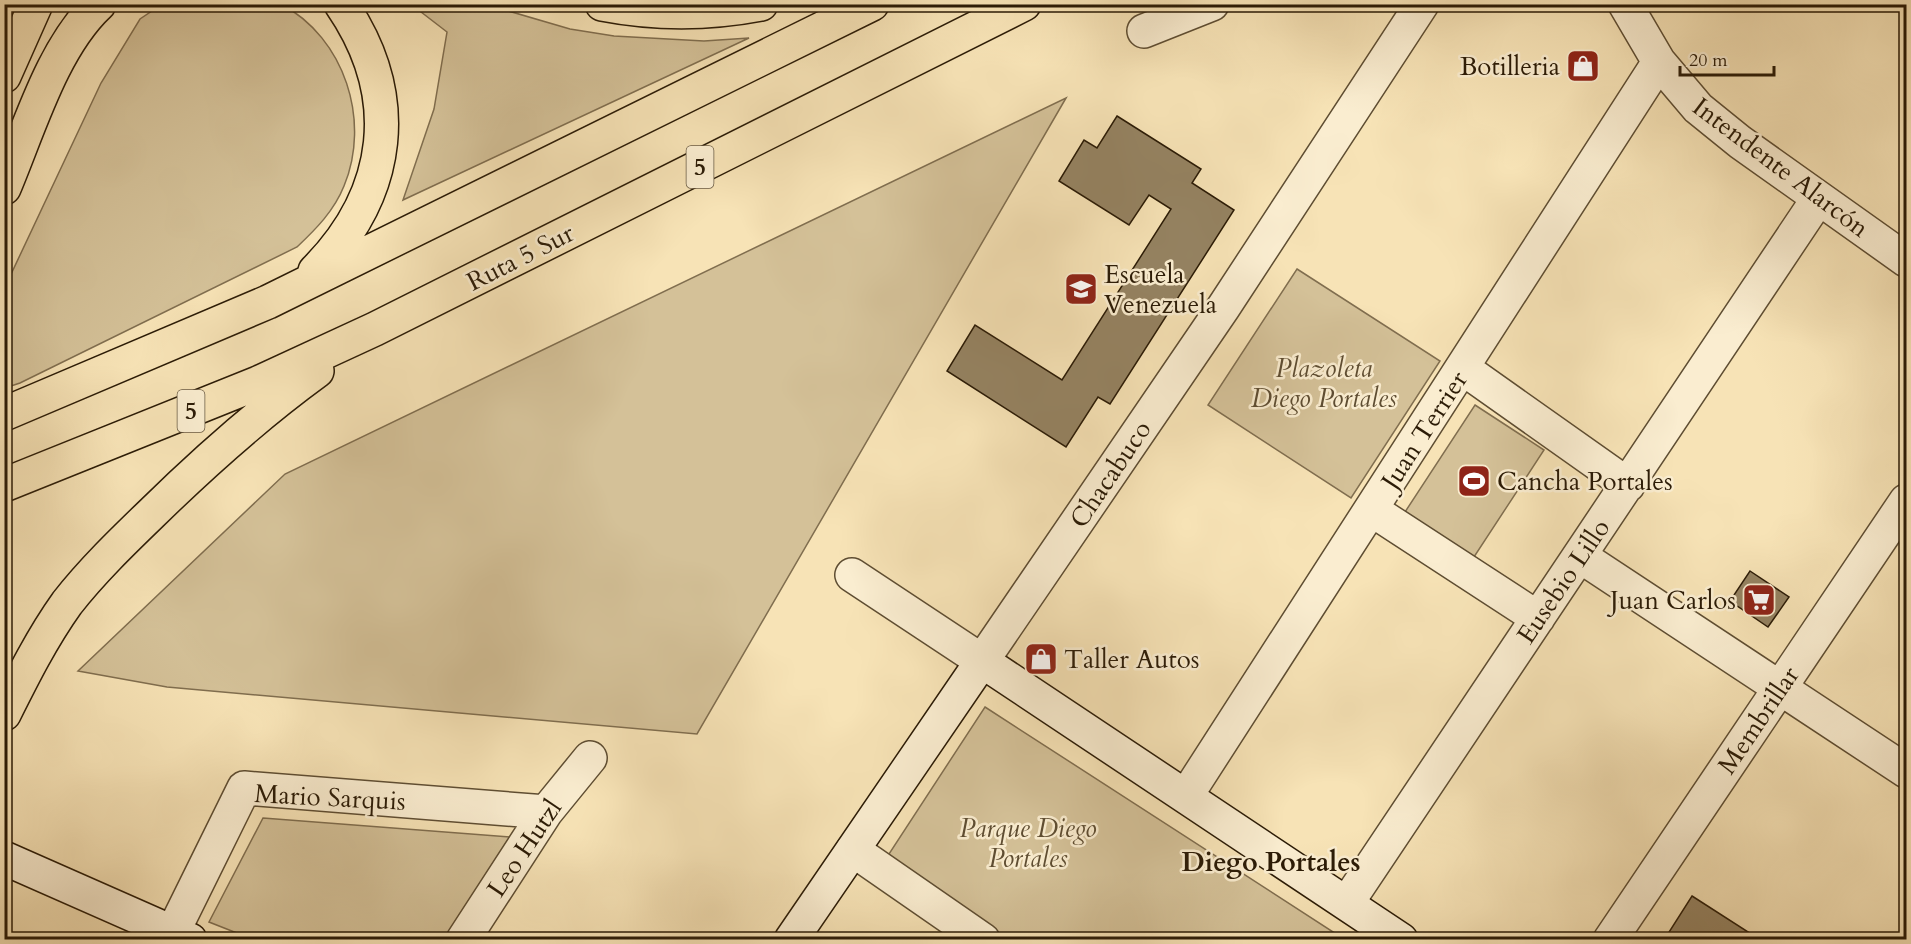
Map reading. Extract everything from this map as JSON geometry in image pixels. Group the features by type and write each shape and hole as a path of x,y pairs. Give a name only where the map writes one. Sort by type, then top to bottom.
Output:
{"main road":[{"path":"4,76 36,4"},
{"path":"4,188 58,59 72,35 99,4"},
{"path":"268,302 315,271 334,252 351,230 374,180 381,144 380,99 367,48 341,4"},
{"path":"602,4 663,11 715,10 761,4"},
{"path":"4,414 268,302 872,4"},
{"name":"Ruta 5 Sur","path":"4,486 258,383 375,329 1024,4"},
{"path":"4,714 41,644 68,603 104,561 182,484 286,393 375,329"}],"street":[{"path":"1144,30 1212,4"},
{"name":"Chacabuco","path":"791,939 1223,308 1422,4"},
{"name":"Intendente Alarcón","path":"1624,4 1659,62 1698,108 1718,126 1906,260"},
{"name":"Juan Terrier","path":"1186,796 1464,369 1659,62"},
{"name":"Eusebio Lillo","path":"1347,903 1818,199"},
{"path":"1464,369 1628,485"},
{"name":"Membrillar","path":"1610,939 1906,501"},
{"path":"1372,510 1538,618"},
{"path":"1580,556 1906,771"},
{"path":"852,575 1401,939"},
{"name":"Leo Hutzl","path":"462,939 546,812 590,758"},
{"name":"Mario Sarquis","path":"177,937 244,788 546,812"},
{"path":"853,850 983,939"},
{"path":"4,858 177,937"}],"green space":[{"path":"281,4 303,19 322,38 336,59 347,83 353,109 355,135 352,161 344,186 330,212 297,247 20,383 5,388 5,287 101,83 140,19 161,5"},
{"path":"412,5 488,5 570,29 614,36 704,41 749,38 403,200 434,109 447,32"},
{"path":"1066,98 697,734 167,687 78,671 285,474"},
{"name":"Plazoleta Diego Portales","path":"1297,269 1440,361 1351,498 1208,405"},
{"name":"Cancha Portales","path":"1475,405 1544,450 1474,557 1405,512"},
{"name":"Parque Diego Portales","path":"985,707 1344,939 1009,939 887,857"},
{"path":"263,818 510,837 444,939 252,939 209,922"}],"building":[{"path":"1117,116 1201,169 1192,183 1234,210 1110,404 1098,397 1066,447 947,371 975,325 1062,380 1171,209 1149,195 1129,225 1059,181 1084,140 1097,148"},
{"path":"1750,571 1789,597 1768,627 1730,601"},
{"path":"1692,896 1756,937 1755,940 1664,940"}],"place":[{"name":"Botilleria","path":"1583,66"},
{"name":"Escuela Venezuela","path":"1081,289"},
{"name":"Cancha Portales","path":"1474,481"},
{"name":"Juan Carlos","path":"1759,600"},
{"name":"Taller Autos","path":"1041,659"}],"district":[{"name":"Diego Portales","path":"1271,862"}]}
